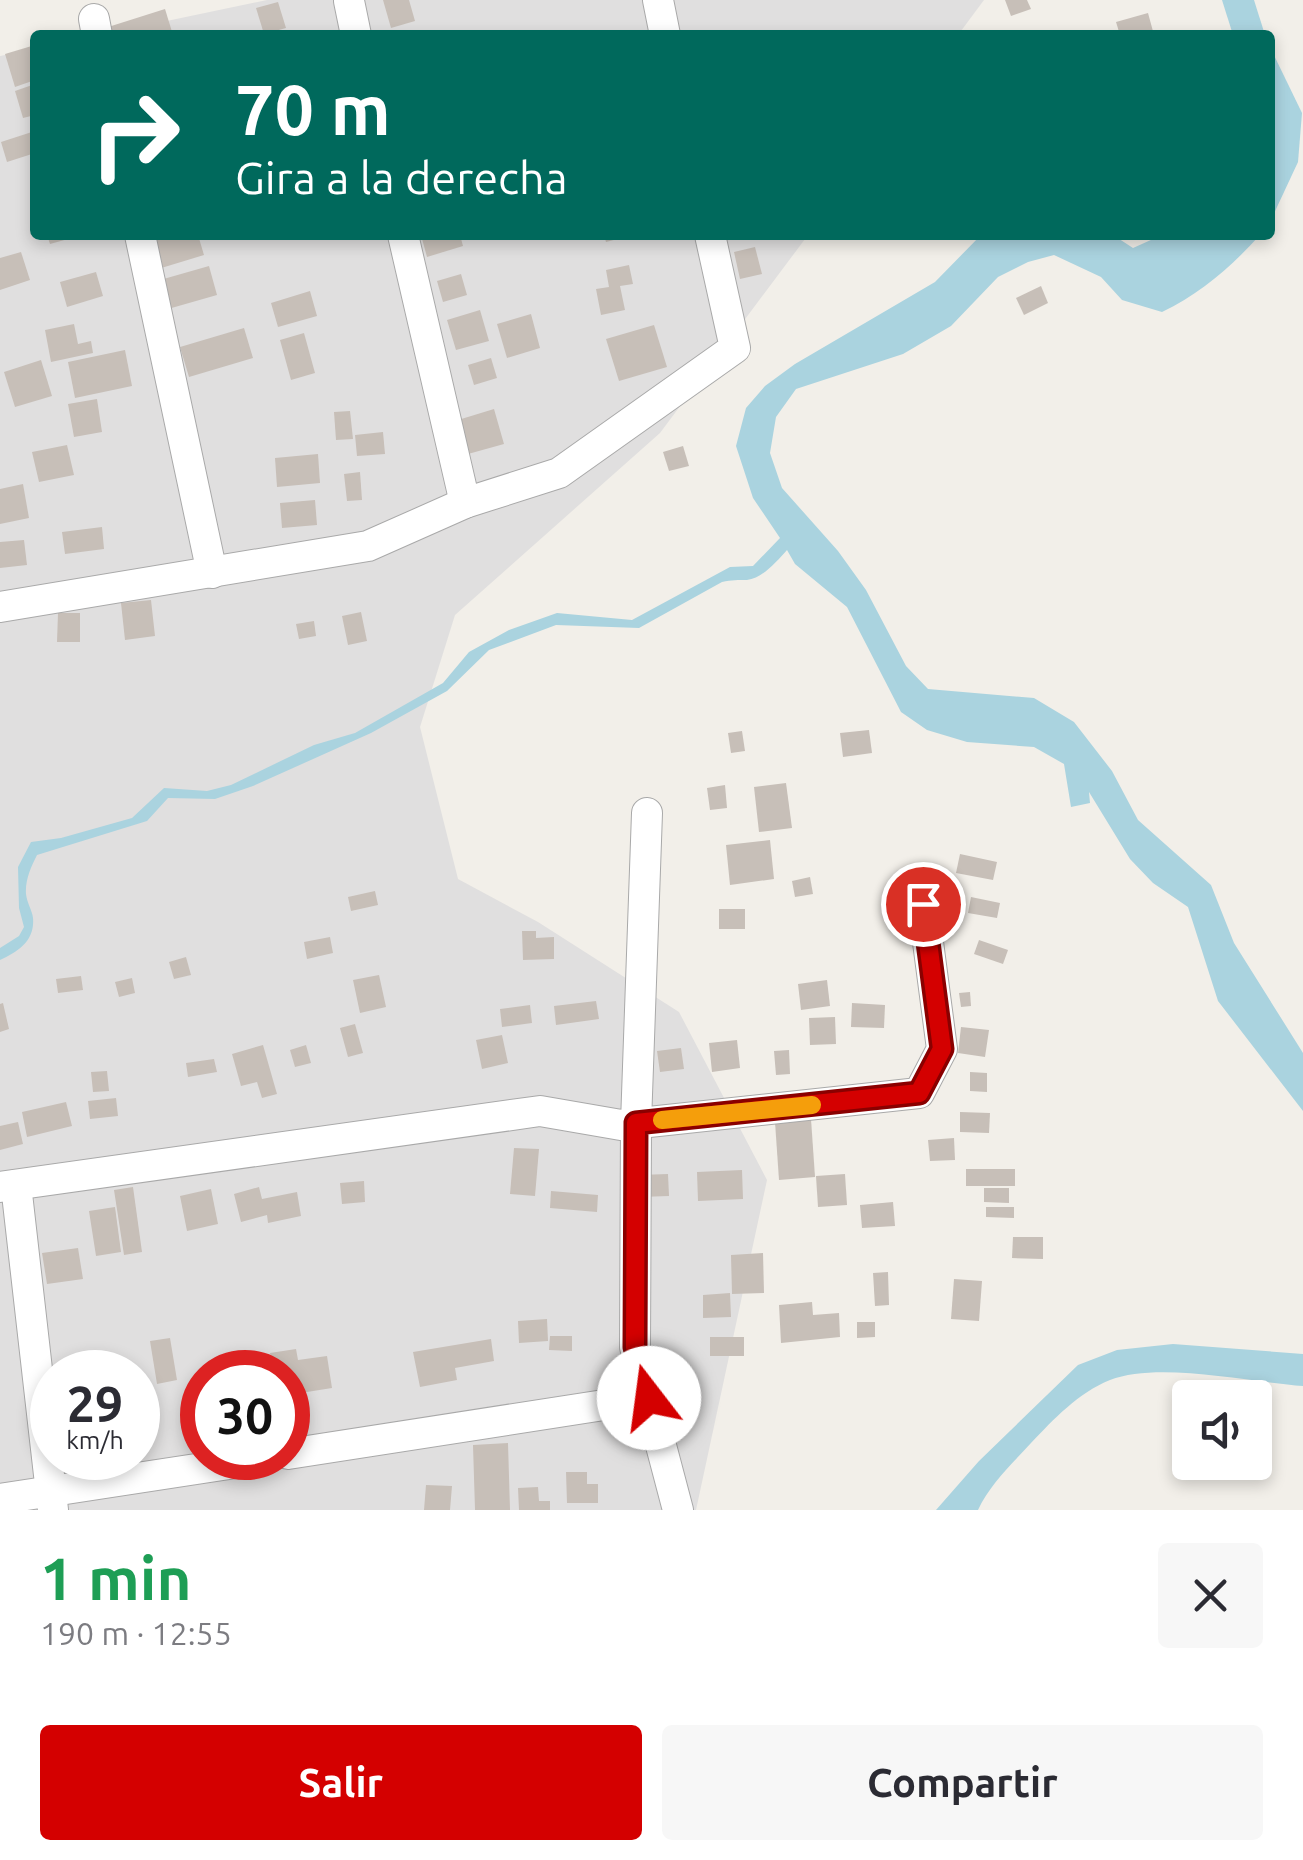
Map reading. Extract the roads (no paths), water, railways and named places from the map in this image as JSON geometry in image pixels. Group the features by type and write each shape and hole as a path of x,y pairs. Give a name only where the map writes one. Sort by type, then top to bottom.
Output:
{"street":[{"path":"658,0 665,30"},
{"path":"348,1 355,30"},
{"path":"141,240 212,573"},
{"path":"404,240 465,503"},
{"path":"0,607 368,546 465,503 559,473 735,348 711,240"},
{"path":"646,814 636,1123 635,1347 678,1510"},
{"path":"52,1501 8,1186 540,1112 620,1125 919,1093 942,1049 923,904"},
{"path":"310,1451 649,1398"},
{"path":"0,1499 52,1501 180,1476"}],"water":[{"path":"1222,0 1254,0 1263,30 1231,30"},
{"path":"1275,57 1302,113 1298,162 1275,211"},
{"path":"976,240 1121,240 1133,248 1151,240 1255,240 1214,279 1162,312 1122,300 1101,277 1054,255 1028,262 998,277 951,326 903,354 796,389 776,417 770,453 782,488 838,551 866,590 906,666 928,689 1034,698 1074,722 1112,771 1138,820 1211,885 1234,943 1303,1053 1303,1111 1218,1001 1188,907 1153,883 1130,859 1089,792 1090,803 1071,807 1064,764 1034,747 967,742 927,730 901,712 847,607 795,564 787,550 759,576 722,582 639,628 556,625 489,650 447,691 371,733 253,786 215,799 168,798 147,821 37,855 26,889 33,918 31,933 19,949 0,960 0,948 19,936 24,927 19,908 18,867 31,842 61,838 132,818 164,788 207,791 231,785 314,745 355,733 443,683 469,652 509,630 557,613 632,620 730,567 753,566 780,538 753,498 736,446 746,408 765,386 795,364 935,282"},
{"path":"1173,1344 1303,1354 1303,1386 1178,1372 1110,1380 1077,1399 1049,1425 1002,1475 978,1510 936,1510 979,1461 1078,1365 1117,1350"}]}
